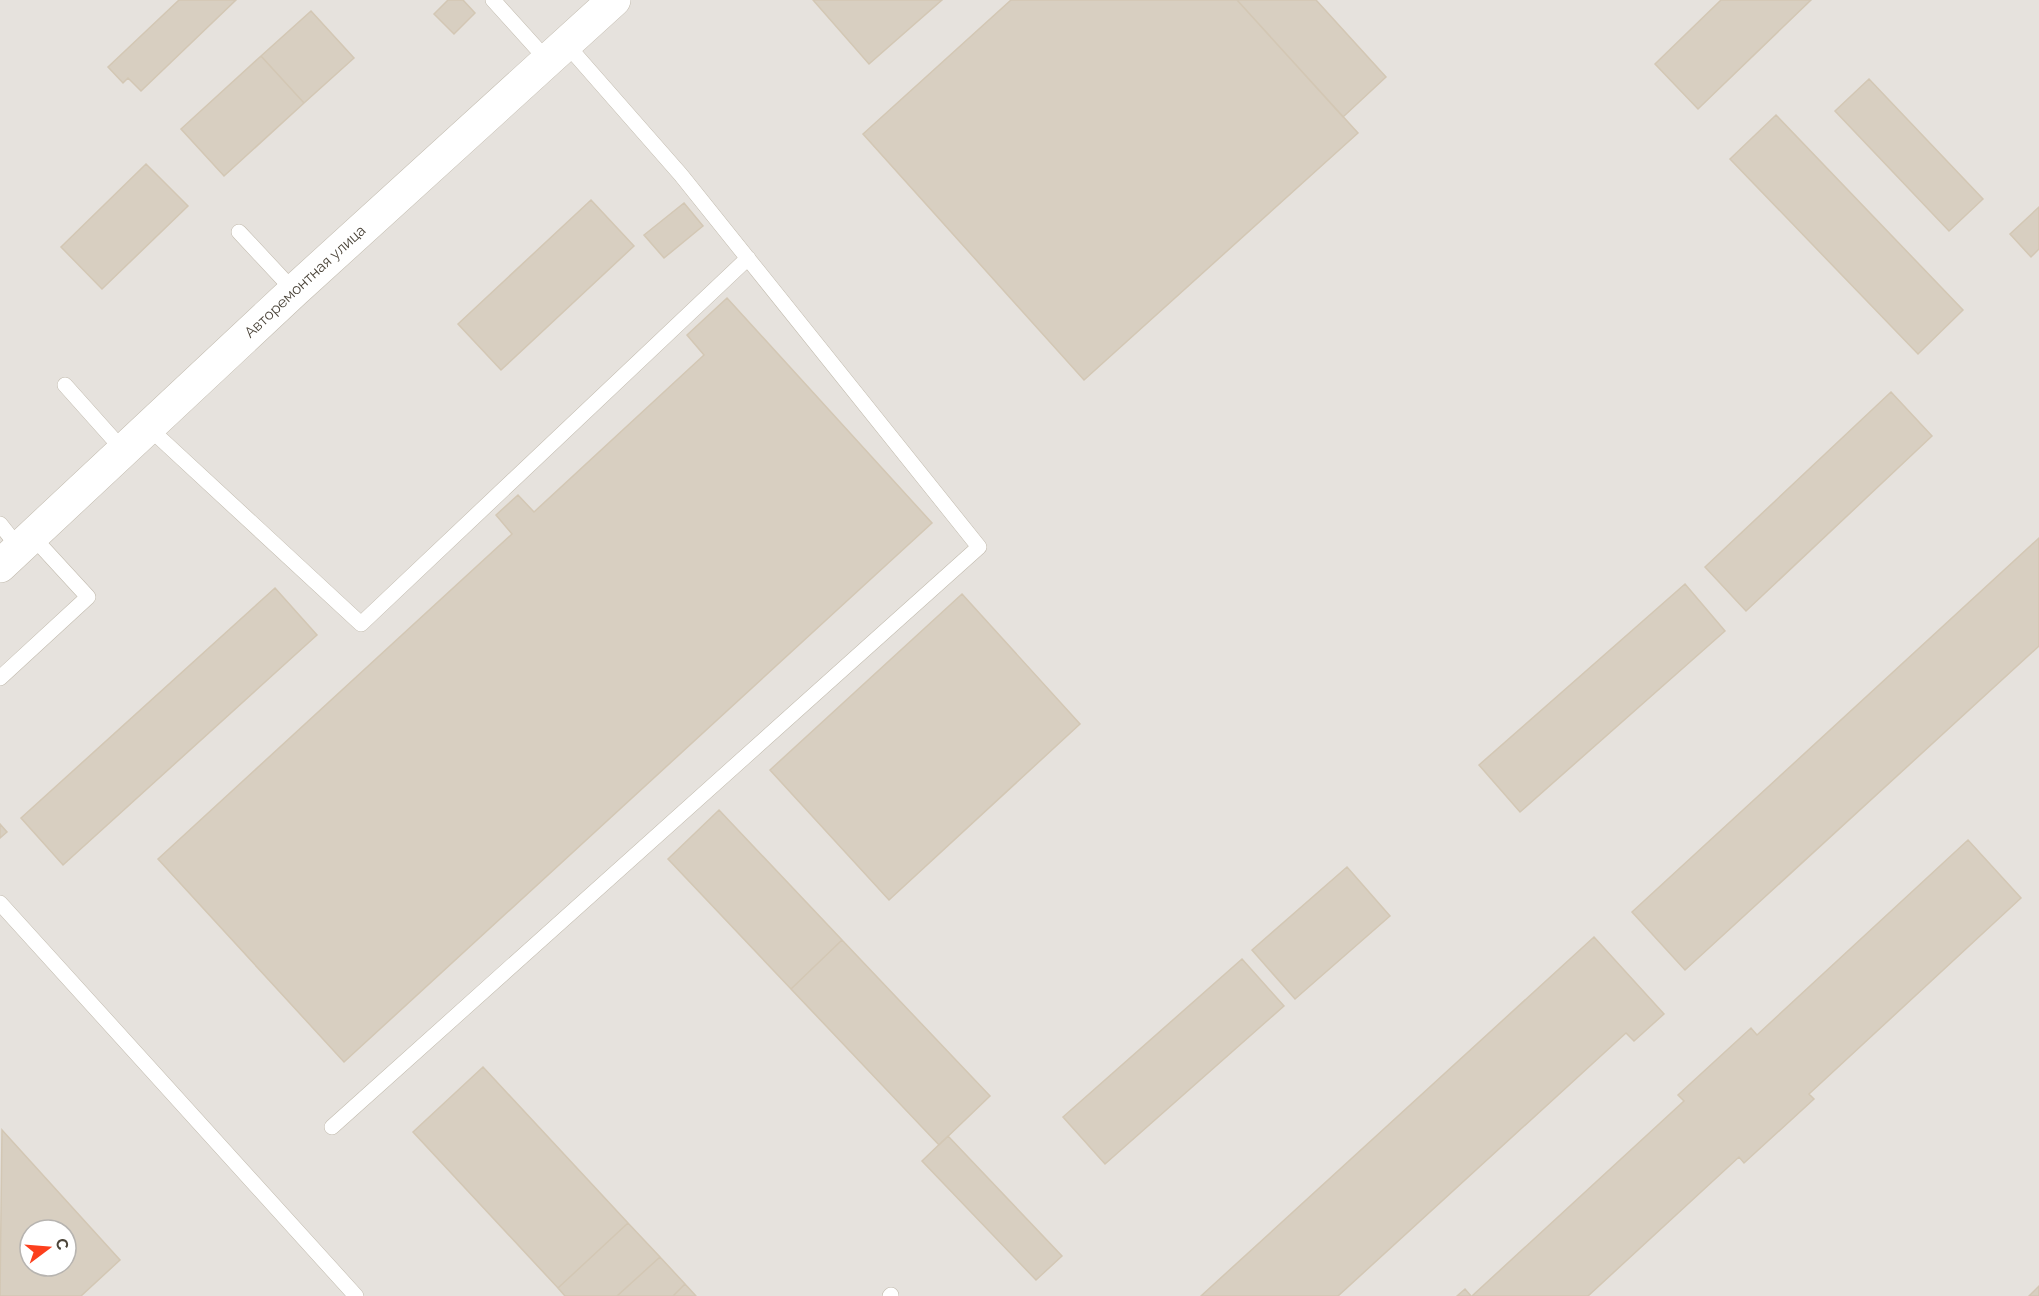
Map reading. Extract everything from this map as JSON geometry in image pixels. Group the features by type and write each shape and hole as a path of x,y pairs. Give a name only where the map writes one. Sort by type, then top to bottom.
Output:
{"street":[{"name":"Авторемонтная улица","path":"13,543 123,450 614,0"}],"lane":[{"path":"332,1127 979,547 681,174 557,53 493,0"},
{"path":"238,232 294,291"},
{"path":"148,427 361,624 748,258"},
{"path":"65,385 123,450"},
{"path":"0,678 88,597 13,543"},
{"path":"0,903 356,1296"}],"shaded area":[{"path":"0,0 2039,0 2039,1296 0,1296"}],"building":[{"path":"179,0 236,0 141,91 128,78 123,83 108,67"},
{"path":"448,0 463,0 475,13 454,34 434,14"},
{"path":"813,0 942,0 869,64"},
{"path":"1011,0 1237,0 1358,133 1084,380 863,134"},
{"path":"1237,0 1316,0 1386,77 1343,117"},
{"path":"1721,0 1811,0 1698,109 1655,64"},
{"path":"311,11 354,58 304,103 261,56"},
{"path":"261,56 304,103 224,176 181,129"},
{"path":"1869,79 1983,199 1949,231 1835,111"},
{"path":"1776,115 1963,310 1918,354 1730,159"},
{"path":"146,164 188,206 102,289 61,247"},
{"path":"591,200 634,246 501,370 458,324"},
{"path":"684,203 703,226 664,258 644,235"},
{"path":"2039,207 2039,249 2031,257 2010,234"},
{"path":"727,298 932,523 344,1062 158,859 512,534 496,515 518,495 534,512 704,355 687,335"},
{"path":"1891,392 1932,436 1746,611 1705,567"},
{"path":"2039,538 2039,646 1685,970 1632,912"},
{"path":"1685,584 1725,631 1520,812 1479,765"},
{"path":"275,588 317,635 63,865 21,818"},
{"path":"962,594 1080,724 889,900 770,770"},
{"path":"719,810 842,940 791,989 668,859"},
{"path":"0,824 7,832 0,838"},
{"path":"1968,840 2021,898 1809,1094 1814,1099 1744,1163 1739,1157 1588,1296 1472,1296 1684,1101 1678,1095 1751,1028 1757,1035"},
{"path":"1347,867 1390,916 1295,999 1252,950"},
{"path":"1594,937 1664,1014 1634,1041 1626,1033 1338,1296 1201,1296"},
{"path":"842,940 990,1096 939,1145 791,989"},
{"path":"1242,959 1284,1006 1105,1164 1063,1117"},
{"path":"483,1067 628,1223 558,1288 413,1132"},
{"path":"2,1130 120,1260 81,1296 0,1296"},
{"path":"948,1136 1062,1256 1036,1280 922,1161"},
{"path":"628,1223 660,1257 617,1296 565,1296 558,1288"},
{"path":"660,1257 685,1284 673,1296 617,1296"},
{"path":"685,1284 696,1296 673,1296"},
{"path":"2039,1286 2039,1296 2029,1296"},
{"path":"1465,1289 1471,1296 1457,1296"}]}
